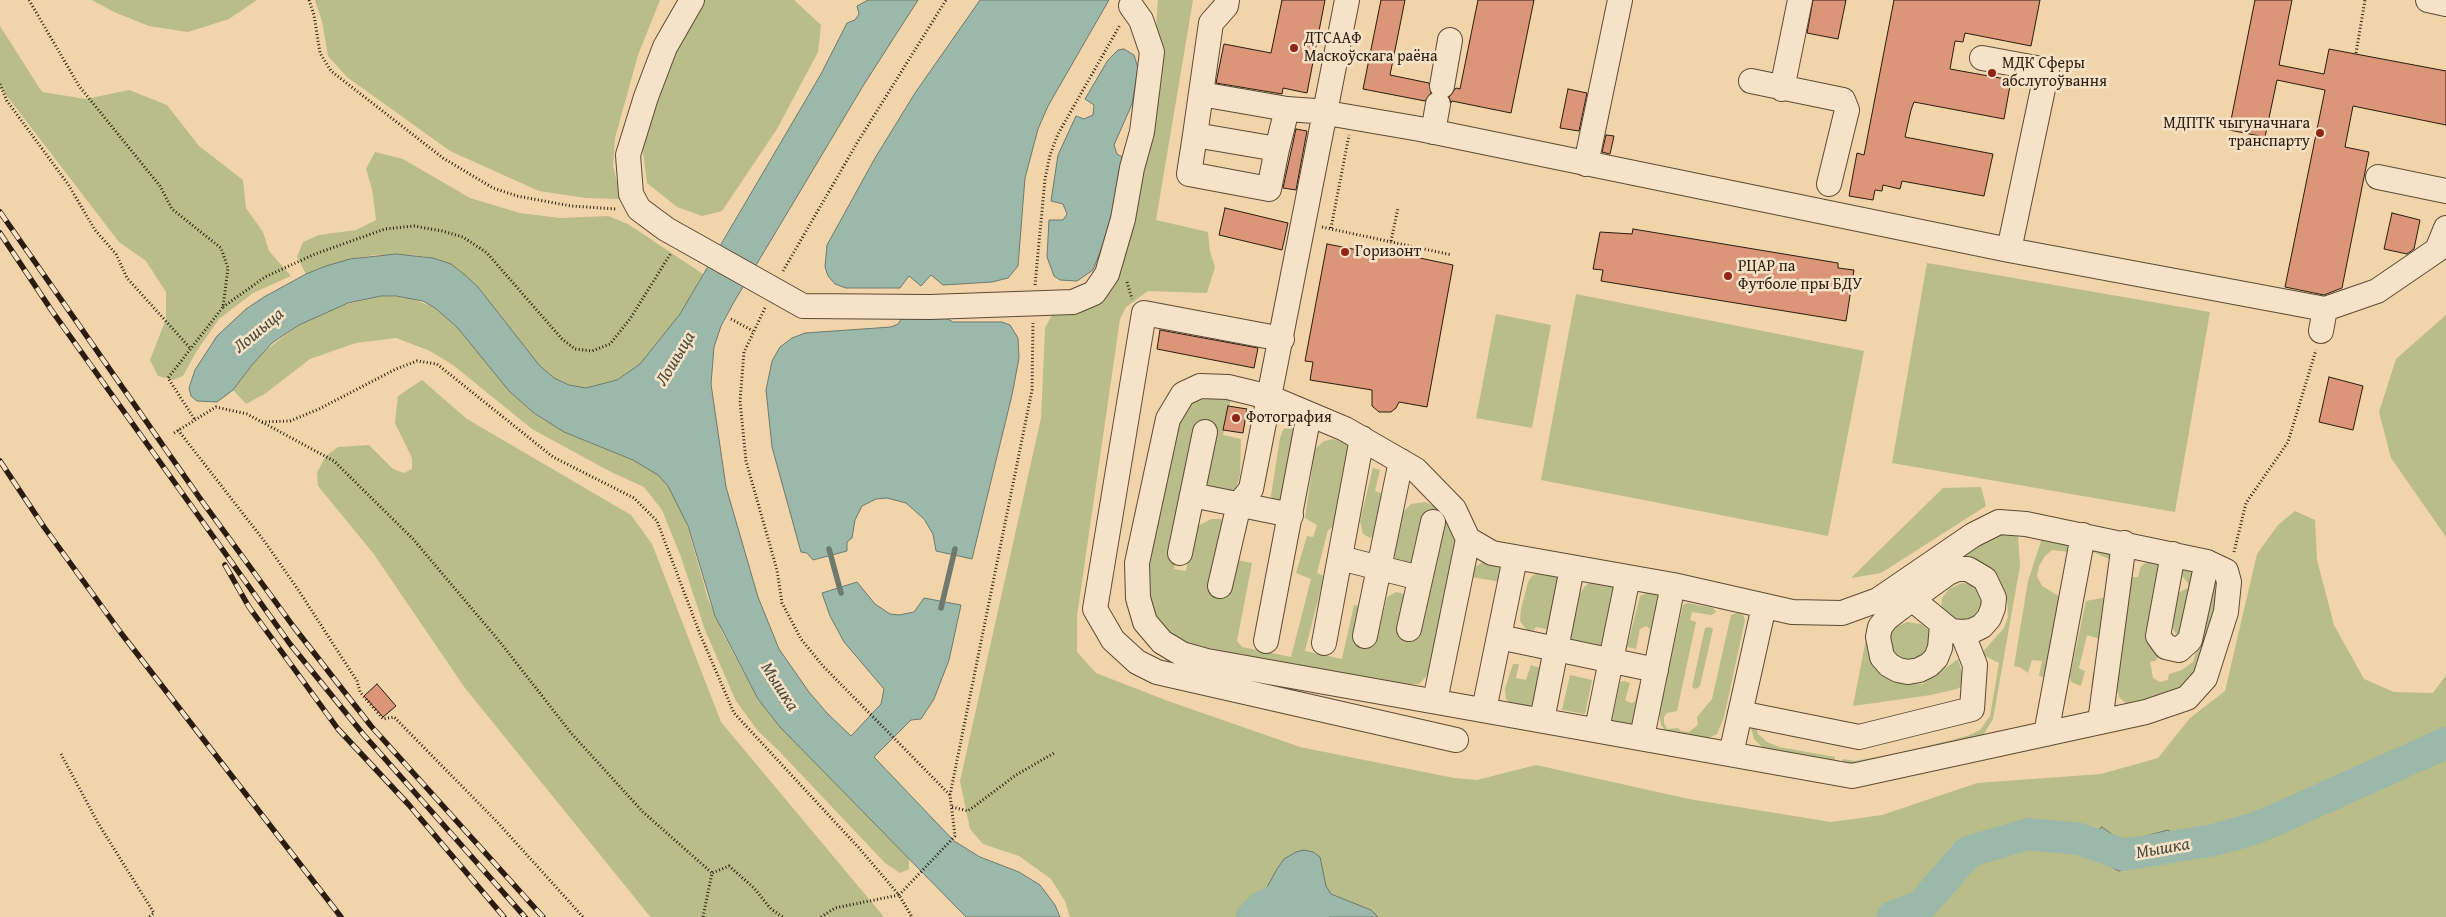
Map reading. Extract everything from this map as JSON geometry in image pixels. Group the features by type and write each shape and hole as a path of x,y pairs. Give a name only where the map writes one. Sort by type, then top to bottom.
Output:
{"lane":[{"path":"692,0 665,47 646,97 628,155 631,194 639,209 685,240 803,306 930,307 1073,302 1094,293 1106,274 1123,219 1132,168 1142,132 1152,52 1141,20 1131,6"},
{"path":"1227,0 1226,6 1211,23 1188,174 1269,189 1287,109"},
{"path":"1220,586 1239,504 1251,489 1282,339 1347,0"},
{"path":"1586,164 1620,0"},
{"path":"1782,89 1800,0"},
{"path":"2428,0 2446,4"},
{"path":"1433,132 1450,40"},
{"path":"1982,58 2047,70 2008,250"},
{"path":"1751,80 1782,89 1842,100 1847,110 1829,184"},
{"path":"1201,94 1287,109 1352,116 1433,132 2008,250 2323,320 2376,291 2436,250 2446,228"},
{"path":"1195,135 1277,149"},
{"path":"2378,177 2446,191"},
{"path":"1282,339 1144,313 1095,609 1113,640 1137,662 1157,672 1456,740"},
{"path":"1952,629 1936,658 1929,665 1919,670 1908,672 1889,665 1878,647 1880,627 1905,592 1973,535 1998,522 2026,524 2173,554 2217,566 2229,582 2226,612 2206,678 2187,698 2146,712 1852,776 1190,656 1162,642 1145,622 1138,598 1137,563 1168,419 1183,394 1200,386 1228,387 1269,397 1309,414 1362,438 1416,470 1454,509 1468,539 1492,554 1673,585 1792,612 1842,613 1905,592 1957,569 1977,573 1991,588 1993,608 1982,626 1972,631 1952,629"},
{"path":"1266,641 1309,414"},
{"path":"1180,553 1205,432"},
{"path":"1324,643 1362,438"},
{"path":"1365,636 1401,461"},
{"path":"1192,495 1291,516"},
{"path":"1409,629 1433,522"},
{"path":"2046,734 2083,535"},
{"path":"1435,701 1468,539"},
{"path":"2100,722 2124,543"},
{"path":"2173,554 2158,636 2166,647 2180,650 2190,640 2217,566"},
{"path":"1340,558 1420,578"},
{"path":"1484,710 1515,558"},
{"path":"1542,720 1572,568"},
{"path":"1597,729 1628,577"},
{"path":"1642,737 1673,585"},
{"path":"1740,713 1859,737 1972,708 1975,664 1952,629 1905,592"},
{"path":"1731,754 1764,606"},
{"path":"1499,637 1656,670"}],"path":[{"path":"29,0 79,86 160,186 172,209 221,248 228,268 222,306"},
{"path":"308,0 314,15 320,53 331,70 443,158 493,188 517,196 571,206 639,209"},
{"path":"946,0 856,143 770,287 744,352 741,409 746,461 777,570 782,603 801,639 824,666 950,795"},
{"path":"2356,53 2366,0"},
{"path":"821,917 835,908 899,895 955,836 950,795 1032,390 1033,302 1045,179 1050,155 1058,134 1131,6"},
{"path":"0,84 7,101 68,184 88,221 116,254 127,278 191,349"},
{"path":"1331,228 1352,116"},
{"path":"1391,241 1398,208"},
{"path":"195,420 168,378 222,306 266,277 316,254 385,229 414,226 463,237 487,253 562,339 575,349 592,351 610,344 630,319 685,240"},
{"path":"1321,234 1322,226 1452,255"},
{"path":"1113,252 1123,266 1129,293 1136,306 1144,313"},
{"path":"731,319 753,331"},
{"path":"2217,566 2235,549 2246,504 2288,442 2323,320"},
{"path":"262,422 290,421 319,410 396,369 417,361 437,364 554,457 634,498 657,521 700,634 734,713 859,848 899,895 912,917"},
{"path":"174,433 216,407 247,414 334,462 413,539 500,642 571,733 643,812 712,874"},
{"path":"178,430 265,542 300,591 357,681 360,692 383,719 394,717 499,824 583,917"},
{"path":"952,807 968,811 1016,775 1056,752"},
{"path":"61,754 98,823 154,913 149,917"},
{"path":"712,874 729,866 754,888 771,909 783,917"},
{"path":"703,917 712,874"}],"green space":[{"path":"92,0 257,0 229,19 188,32 149,26 114,12"},
{"path":"315,0 660,0 638,55 615,138 613,166 621,199 586,198 539,191 450,151 347,77 328,56 322,21"},
{"path":"698,0 794,0 821,25 818,52 777,129 722,211 702,216 677,207 647,183 642,144 653,92"},
{"path":"1158,0 1193,0 1156,220 1208,232 1210,252 1215,267 1207,293 1148,291 1126,307 1120,319 1077,616 1077,652 1096,673 1168,701 1300,747 1454,778 1477,780 1536,765 1689,799 1831,822 1882,815 1977,783 2101,774 2158,758 2190,718 2225,691 2257,554 2278,525 2295,511 2315,520 2317,560 2334,625 2364,679 2394,692 2433,693 2446,675 2446,917 1070,917 1065,901 1051,879 1019,856 983,844 970,829 960,781 1041,418 1045,328 1053,313 1091,303 1156,29"},
{"path":"0,26 42,92 86,99 129,90 167,105 199,146 243,180 246,208 263,232 269,251 291,276 253,293 219,319 196,352 183,376 173,380 158,376 150,360 166,319 166,292 146,261 119,242 0,87"},
{"path":"375,152 403,159 470,198 520,213 560,218 608,216 628,224 703,274 680,314 640,364 617,380 602,386 586,388 569,385 554,378 539,365 478,287 451,264 433,258 414,255 375,255 350,259 306,274 297,257 303,242 319,235 356,230 376,220 372,189 366,169"},
{"path":"1927,263 2210,312 2175,512 1892,463"},
{"path":"1576,294 1864,351 1828,536 1541,480"},
{"path":"381,296 411,298 435,308 457,327 509,391 534,413 564,432 633,460 658,475 668,486 683,511 708,599 722,632 758,699 780,727 909,859 909,869 900,873 885,863 758,731 736,701 705,630 681,557 662,510 644,487 611,472 532,429 453,365 430,351 396,338 356,343 310,359 266,393 246,404 233,390 261,354 299,325 332,308"},
{"path":"1496,314 1551,325 1532,428 1476,418"},
{"path":"2446,315 2446,537 2391,458 2379,412 2396,359"},
{"path":"422,380 467,419 631,515 652,544 721,722 884,917 651,917 648,914 465,688 373,553 318,486 317,473 325,457 338,447 369,445 393,469 404,473 412,469 412,458 395,423 398,396"},
{"path":"1211,396 1231,398 1223,435 1241,439 1240,475 1233,499 1205,489 1201,440 1174,569 1186,571 1192,536 1198,526 1211,519 1221,519 1231,528 1222,590 1230,594 1236,560 1252,563 1237,641 1242,647 1291,657 1311,579 1296,573 1307,536 1313,537 1317,525 1305,518 1315,449 1324,441 1333,439 1346,443 1355,453 1344,520 1328,530 1317,573 1324,576 1305,651 1342,659 1354,605 1373,608 1367,634 1378,635 1387,597 1396,592 1404,594 1411,601 1409,637 1419,638 1442,530 1421,565 1396,565 1394,553 1403,512 1411,504 1425,502 1439,508 1454,530 1455,542 1429,673 1419,684 1408,684 1232,653 1185,643 1165,630 1154,614 1148,585 1153,535 1178,420 1191,404"},
{"path":"1292,424 1301,427 1286,511 1274,504 1271,496 1280,438 1283,430"},
{"path":"1373,468 1380,470 1375,491 1386,495 1374,535 1370,538 1363,534 1360,521"},
{"path":"1981,487 1986,506 1881,573 1851,578 1943,488"},
{"path":"2008,533 2018,535 2020,566 1993,719 1984,734 1968,742 1851,767 1842,765 1843,759 1855,761 1903,752 1967,736 1980,730 1990,716 1999,663 1981,654 2004,628 2008,617 2007,597 2000,582 1989,571 1916,586 1994,534"},
{"path":"2042,538 2086,547 2069,552 2052,550 2045,556 2039,566 2037,576 2042,586 2062,598 2049,678 2039,676 2042,661 2032,660 2028,673 2020,667 2014,666 2028,581"},
{"path":"2093,548 2120,554 2121,575 2106,669 2099,683 2091,688 2093,672 2100,673 2106,641 2087,635 2079,668 2085,671 2081,686 2071,682 2070,676 2086,601 2107,597 2115,583 2114,569 2109,559 2093,552"},
{"path":"2149,561 2172,564 2160,655 2155,661 2150,662 2153,678 2160,682 2168,680 2169,674 2182,670 2193,662 2201,636 2213,580 2219,602 2195,677 2177,692 2127,704 2119,697 2116,687 2125,629 2130,577 2138,577 2141,566"},
{"path":"1483,562 1497,562 1505,568 1508,583 1471,577 1475,567"},
{"path":"2182,568 2194,572 2188,633 2178,637 2172,627 2178,593 2188,588 2188,583 2180,574"},
{"path":"1541,572 1559,576 1555,631 1536,627 1532,633 1520,621 1521,609 1528,582 1532,576"},
{"path":"1592,581 1614,585 1619,590 1607,656 1570,644 1580,594 1585,586"},
{"path":"1962,583 1976,585 1986,592 1974,632 1941,610 1942,598 1949,589"},
{"path":"1649,592 1659,596 1651,651 1647,648 1650,629 1646,626 1640,629 1636,649 1627,647 1640,596"},
{"path":"1688,603 1713,608 1716,612 1711,615 1692,612 1690,620 1696,622 1677,711 1667,713 1664,717 1667,729 1678,728 1681,731 1689,732 1698,725 1697,717 1712,699 1731,615 1737,613 1743,615 1745,620 1724,717 1717,734 1706,739 1666,731 1661,725 1659,710 1683,605"},
{"path":"1875,615 1870,659 1877,669 1903,683 1923,684 1958,659 1965,684 1957,689 1931,695 1853,706 1869,624"},
{"path":"1907,622 1921,624 1931,632 1929,664 1892,665 1887,638 1894,628"},
{"path":"1705,628 1713,629 1700,686 1696,689 1692,687"},
{"path":"1513,664 1519,664 1516,678 1526,680 1531,665 1540,668 1532,709 1511,704 1506,699 1505,689"},
{"path":"1570,675 1592,680 1585,714 1562,710"},
{"path":"1620,682 1630,683 1625,700 1631,703 1635,702 1639,685 1643,684 1638,721 1630,724 1612,721"},
{"path":"1755,722 1758,734 1767,742 1779,747 1835,757 1834,763 1777,753 1762,747 1754,739 1750,724"}],"water":[{"name":"Лошыца","path":"868,0 918,0 863,86 734,302 721,326 714,347 711,384 726,487 758,597 779,649 809,692 851,736 881,704 884,689 844,642 830,616 822,593 857,582 875,604 890,614 899,615 914,612 924,598 961,605 949,660 934,699 921,719 911,720 874,757 954,841 980,857 1019,872 1040,885 1055,905 1060,917 966,917 780,727 758,699 715,616 688,526 668,486 658,475 633,460 564,432 534,413 509,391 457,327 435,308 423,301 396,296 381,296 348,303 299,325 272,343 233,390 217,402 197,401 191,396 189,388 195,370 217,336 246,309 264,297 306,274 326,266 350,259 396,254 433,258 451,264 478,287 539,365 554,378 569,385 586,388 617,380 640,364 680,314 821,74 847,23 855,20 859,14 857,6"},
{"path":"980,0 1109,0 1048,106 1038,129 1025,178 1018,266 1008,278 992,282 943,285 931,275 921,286 909,276 900,288 846,288 835,284 828,276 825,267 827,245 875,158 915,93"},
{"path":"1124,49 1134,55 1138,68 1132,104 1114,145 1117,154 1126,159 1113,219 1093,270 1077,281 1060,280 1054,276 1047,257 1049,220 1063,220 1067,214 1063,204 1051,201 1058,155 1076,116 1084,119 1093,115 1094,105 1085,99 1108,60 1118,50"},
{"path":"944,317 953,322 1002,322 1010,325 1018,338 1019,358 1012,395 972,559 936,551 933,534 924,519 906,503 887,498 876,499 862,506 855,520 852,538 847,542 847,551 813,560 807,553 801,552 772,447 766,390 772,361 780,347 792,338 805,333 891,327 898,324 902,318"},
{"path":"2102,827 2117,838 2130,840 2168,830 2177,837 2178,844 2176,851 2171,856 2119,871 2113,868 2107,852 2094,838 2094,833"},
{"path":"1304,850 1313,852 1320,857 1326,886 1331,894 1371,910 1378,917 1288,917 1276,911 1262,909 1260,906 1261,898 1284,859"}],"building":[{"name":"ДТСААФ Маскоўскага раёна","path":"1282,0 1325,0 1307,93 1283,88 1282,94 1216,83 1224,44 1271,53"},
{"path":"1381,0 1405,0 1390,75 1429,83 1431,93 1425,101 1363,89"},
{"path":"1478,0 1534,0 1511,113 1452,101 1451,103 1449,97 1456,88 1460,89"},
{"path":"1813,0 1846,0 1838,39 1807,33"},
{"path":"1894,0 2040,0 2031,46 1965,33 1963,42 1955,41 1950,69 2011,80 2004,119 1914,102 1911,110 1905,137 1993,154 1984,196 1902,181 1900,189 1883,185 1882,191 1875,190 1873,200 1849,196 1857,153 1864,155"},
{"path":"2255,0 2292,0 2279,65 2324,74 2329,49 2446,71 2446,125 2353,106 2345,147 2369,152 2342,288 2324,295 2285,287 2325,90 2277,80 2265,137 2229,130"},
{"path":"1568,89 1587,93 1579,131 1560,128"},
{"path":"1296,129 1307,131 1296,190 1283,188"},
{"path":"1606,135 1614,136 1610,154 1602,152"},
{"path":"1225,208 1288,223 1282,250 1219,235"},
{"path":"2392,213 2420,220 2414,249 2407,254 2384,249"},
{"name":"РЦАР па Футболе пры БДУ","path":"1633,229 1838,263 1838,268 1854,270 1846,321 1601,281 1603,270 1593,269 1600,232 1632,234"},
{"path":"1327,244 1394,257 1396,253 1453,265 1427,407 1399,402 1391,412 1379,412 1372,406 1372,390 1310,380 1313,362 1305,361"},
{"path":"1160,330 1258,348 1254,368 1157,349"},
{"path":"2329,377 2363,386 2353,430 2319,422"},
{"path":"1228,406 1247,409 1243,433 1223,430"},
{"path":"377,684 396,706 383,717 364,696"}],"waterway":[{"path":"829,549 841,593"},
{"path":"941,608 955,549"},
{"name":"Мышка","path":"1893,917 1921,906 1968,852 2028,834 2079,839 2124,855 2214,840 2273,821 2446,743"},
{"name":"Мышка","path":"1252,917 1262,907 1272,902 1284,901 1296,903 1307,909 1313,917"}],"railway":[{"path":"0,212 199,497 293,626 371,726 543,917"},
{"path":"0,233 52,311 290,644 363,734 525,917"},
{"path":"0,461 44,527 121,633 341,917"},
{"path":"225,565 249,607 338,729 409,805 504,917"}],"place":[{"name":"ДТСААФ Маскоўскага раёна","path":"1294,48"},
{"name":"МДК Сферы абслугоўвання","path":"1992,73"},
{"name":"МДПТК чыгуначнага транспарту","path":"2320,133"},
{"name":"Горизонт","path":"1345,252"},
{"name":"РЦАР па Футболе пры БДУ","path":"1728,276"},
{"name":"Фотография","path":"1236,418"}]}
